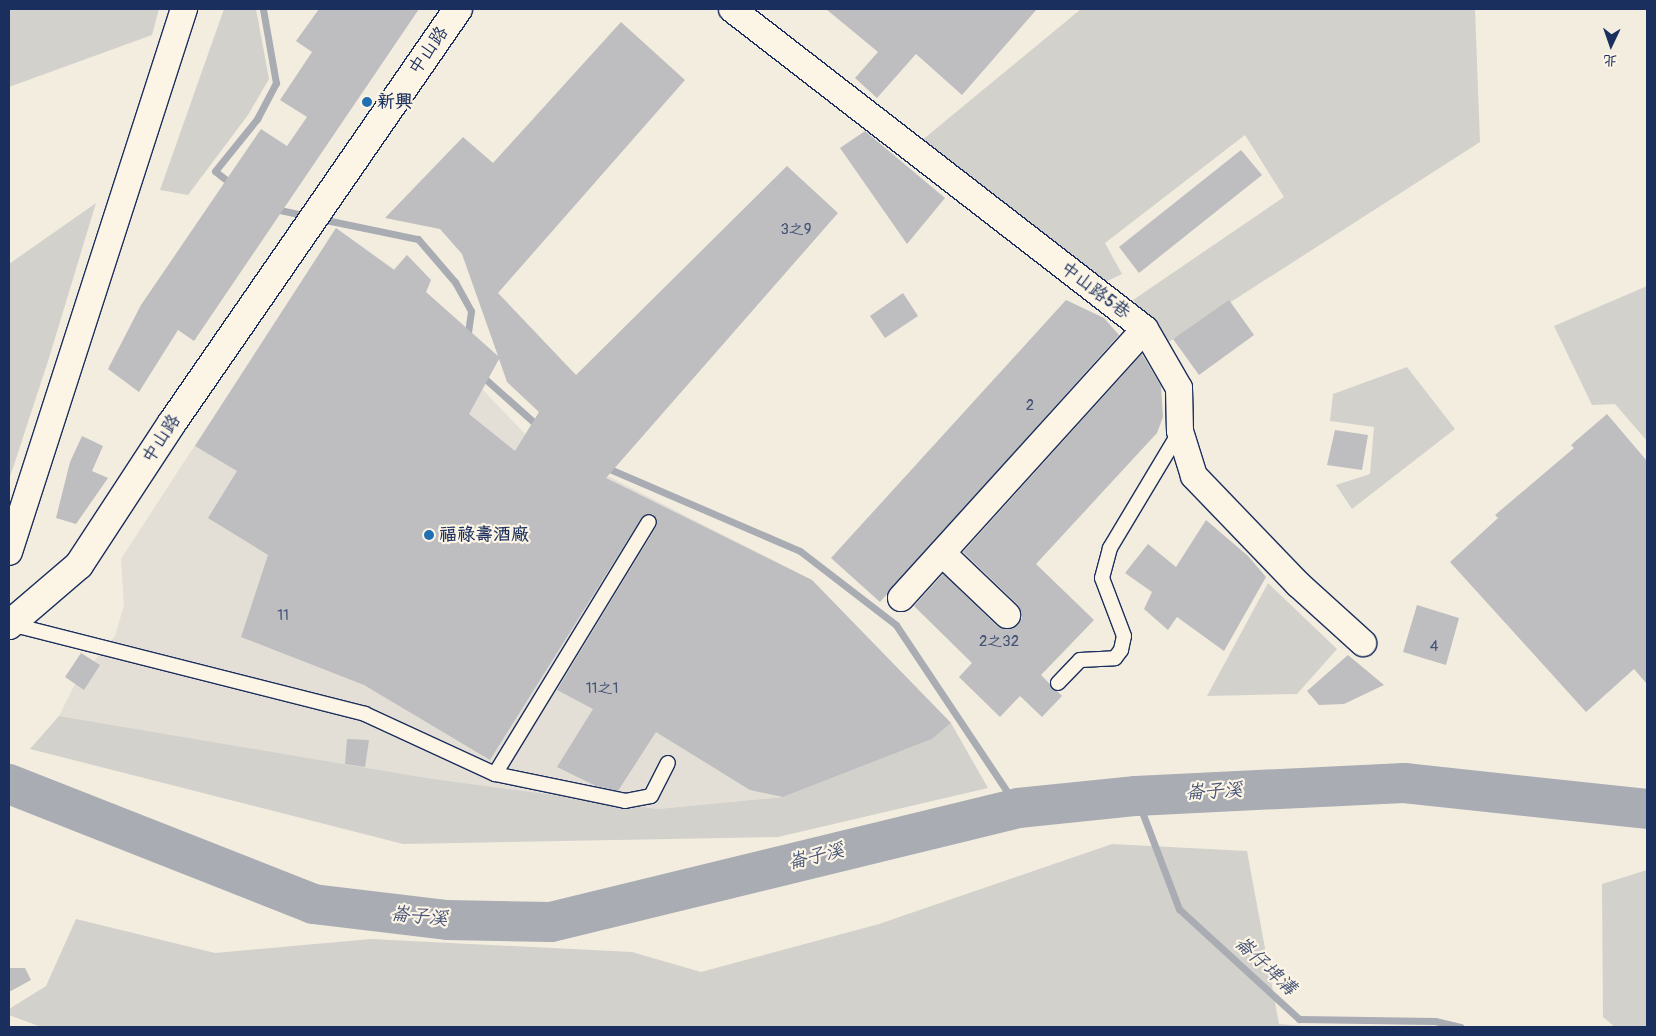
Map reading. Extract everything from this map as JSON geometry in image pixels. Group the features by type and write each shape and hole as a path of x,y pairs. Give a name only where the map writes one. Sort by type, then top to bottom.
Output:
{"main road":[{"name":"中山路","path":"9,621 80,566 453,10"}],"street":[{"path":"9,552 184,9"},
{"name":"中山路5巷","path":"732,9 1145,329 1179,388 1180,431 1194,476 1298,584 1363,643"},
{"path":"901,598 1145,329"},
{"path":"942,552 1007,615"}],"lane":[{"path":"1058,683 1080,660 1114,658 1121,650 1124,636 1102,578 1110,548 1180,431"},
{"path":"495,774 649,522"},
{"path":"9,621 365,714 495,774 625,801 651,796 668,763"}],"shaded area":[{"path":"9,9 159,9 152,35 9,87"},
{"path":"224,9 256,9 269,79 248,115 188,195 160,190"},
{"path":"1081,9 1475,9 1480,142 1164,345 1133,300 1284,197 1245,135 1105,243 1122,274 1103,283 921,141"},
{"path":"96,203 49,358 9,480 9,264"},
{"name":"福祿壽酒廠","path":"336,228 394,269 407,255 431,280 426,292 462,324 446,351 525,434 812,580 951,723 932,739 783,797 658,809 427,778 59,716 75,684 115,636 124,605 121,559"},
{"path":"1647,286 1647,441 1615,404 1592,405 1554,326"},
{"path":"1407,367 1455,429 1352,509 1336,485 1370,474 1374,427 1330,421 1333,394"},
{"path":"1268,583 1337,649 1297,694 1207,696"},
{"path":"59,716 427,778 658,809 783,797 932,739 951,723 988,788 778,837 403,844 30,749"},
{"path":"1112,844 1247,851 1279,1024 1311,1027 41,1027 9,1015 9,1009 46,986 76,919 215,953 371,939 632,952 701,972 879,924"},
{"path":"1647,870 1647,1027 1615,1027 1603,1017 1602,884"}],"building":[{"path":"319,9 419,9 194,341 178,330 139,392 108,369 141,305 261,129 287,146 307,117 280,100 312,52 296,41"},
{"path":"826,9 1037,9 962,95 916,54 877,98 855,78 878,52"},
{"name":"福祿壽酒廠","path":"621,22 685,80 498,293 576,375 787,166 838,213 606,478 812,580 951,723 932,739 783,797 750,790 656,732 618,791 596,786 557,767 593,709 557,690 656,527 653,514 642,517 490,760 364,685 241,637 268,555 208,518 237,471 195,446 336,228 394,270 407,255 431,280 426,292 498,356 462,254 440,229 385,218 463,137 493,163","holes":["499,359 507,382 539,412 515,451 469,414"]},
{"path":"865,131 945,198 907,244 840,148"},
{"path":"1241,150 1262,175 1139,273 1119,247"},
{"path":"903,293 918,316 885,338 870,316"},
{"path":"1066,300 1104,318 1119,335 880,602 831,558"},
{"path":"1229,300 1254,335 1199,375 1173,339"},
{"path":"1142,354 1161,386 1163,417 1157,433 1036,564 1094,620 1041,675 1062,696 1042,717 1020,696 1000,717 959,677 972,663 914,606 943,574 997,626 1011,629 1018,625 1022,618 1018,605 963,552"},
{"path":"1607,414 1647,461 1647,684 1634,669 1586,712 1450,562 1498,518 1495,515 1574,448 1571,445"},
{"path":"1335,430 1368,435 1362,470 1327,465"},
{"path":"82,436 103,446 92,471 108,478 76,524 56,518 70,462"},
{"path":"1206,520 1248,556 1266,577 1224,651 1177,617 1168,630 1144,609 1152,592 1125,573 1148,544 1176,567"},
{"path":"1417,605 1459,618 1446,665 1403,652"},
{"path":"81,653 100,665 84,690 65,677"},
{"path":"1348,655 1384,685 1344,704 1319,705 1307,691"},
{"path":"347,739 369,740 365,767 345,764"},
{"path":"9,968 25,968 31,980 9,992"}],"waterway":[{"path":"234,186 215,171 257,119 276,83 263,9"},
{"path":"275,209 308,216"},
{"path":"321,219 418,239 455,282 471,311 467,339"},
{"path":"482,376 539,427"},
{"path":"605,467 800,551 896,625 1018,808"},
{"name":"崙子溪","path":"9,784 313,904 447,920 551,922 1018,808 1136,796 1404,783 1647,809"},
{"name":"崙仔埤溝","path":"1136,796 1179,909 1299,1019 1435,1021 1460,1027"}],"place":[{"name":"新興","path":"367,102"},
{"name":"福祿壽酒廠","path":"429,535"}]}
